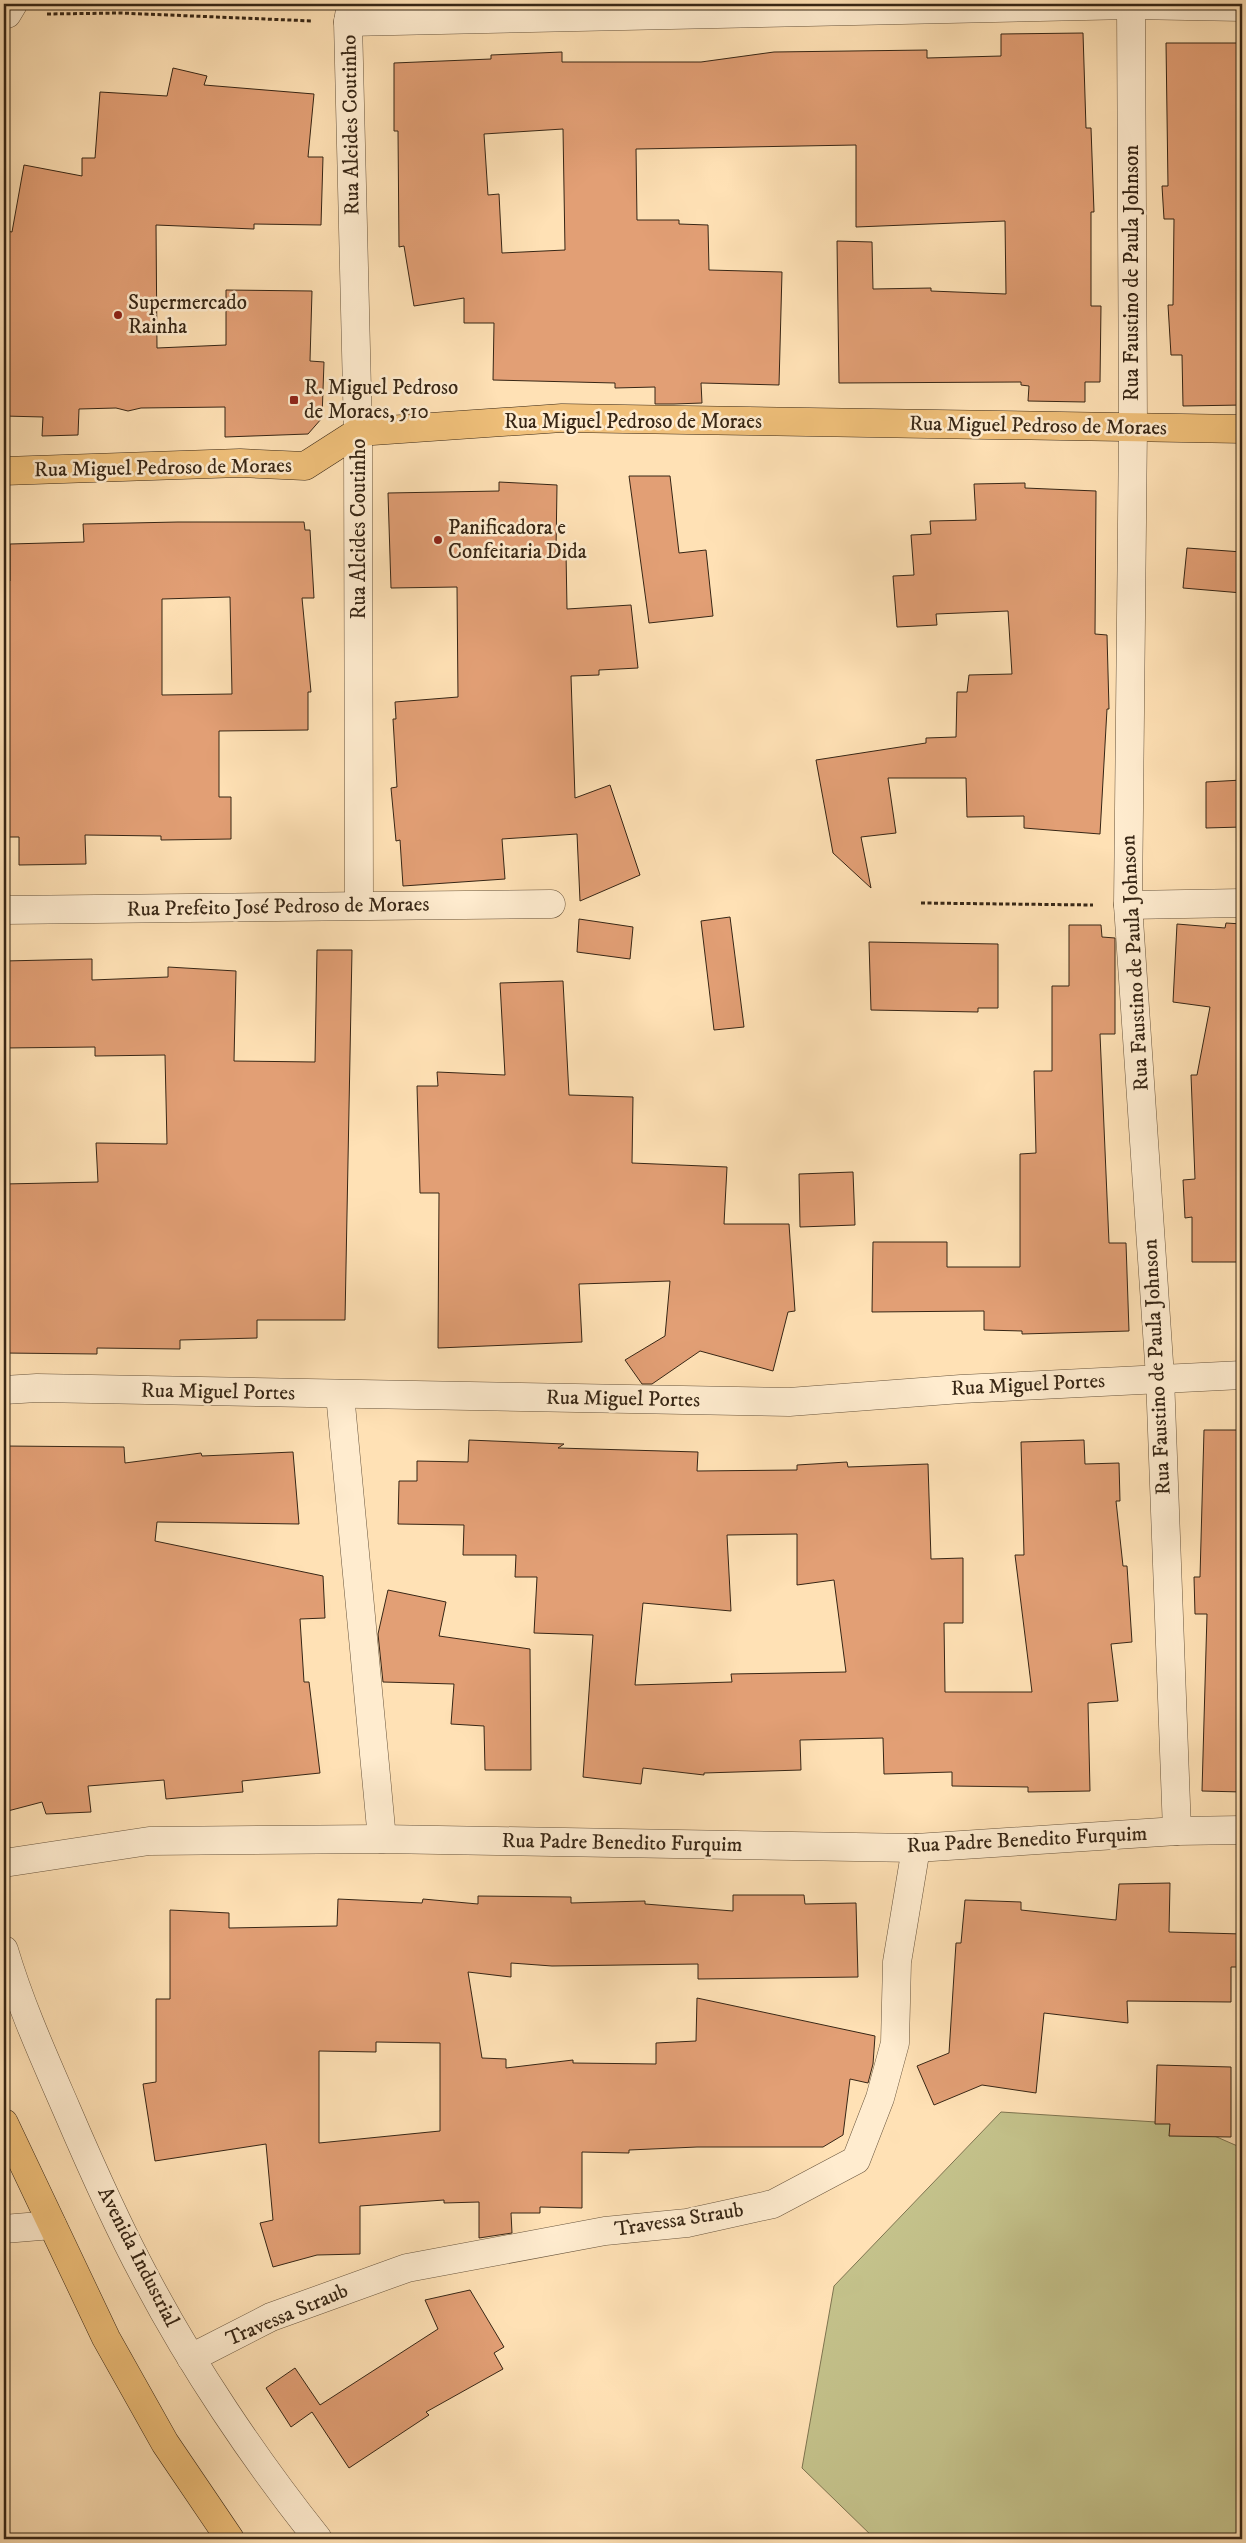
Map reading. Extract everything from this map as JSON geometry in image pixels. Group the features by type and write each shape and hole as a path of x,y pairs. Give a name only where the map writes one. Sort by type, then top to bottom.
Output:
{"main road":[{"name":"Rua Miguel Pedroso de Moraes","path":"4,471 240,464 305,466 358,432 562,418 1242,429"},
{"path":"4,2123 106,2338 164,2443 230,2539"}],"street":[{"path":"350,13 1131,4 1242,7"},
{"name":"Rua Faustino de Paula Johnson","path":"1131,4 1133,427 1128,905 1160,1377 1177,1831"},
{"name":"Rua Alcides Coutinho","path":"350,13 358,432 359,906"},
{"path":"1128,905 1242,903"},
{"name":"Rua Prefeito José Pedroso de Moraes","path":"4,910 552,904"},
{"name":"Rua Miguel Portes","path":"4,1390 37,1388 789,1402 961,1389 1242,1374"},
{"path":"340,1394 382,1839"},
{"name":"Rua Padre Benedito Furquim","path":"4,1863 149,1840 382,1839 916,1848 1177,1831 1242,1830"},
{"name":"Travessa Straub","path":"192,2358 271,2317 407,2268 605,2231 687,2223 773,2204 856,2160 880,2098 896,2043 897,1962 916,1848"},
{"name":"Avenida Industrial","path":"4,1950 16,1993 79,2137 144,2275 192,2358 286,2499 318,2539"},
{"path":"4,2229 52,2225"}],"path":[{"path":"8,11 350,13"},
{"path":"922,904 1128,905"}],"shaded area":[{"path":"1001,2112 1187,2124 1242,2148 1242,2539 875,2539 802,2468 834,2286"}],"building":[{"path":"1083,33 1086,128 1091,128 1094,212 1091,212 1091,306 1101,306 1100,382 1085,382 1085,402 1028,401 1029,386 1021,385 1021,382 839,383 837,241 872,242 873,289 931,288 931,291 1006,294 1005,221 856,227 856,145 636,149 637,220 679,220 679,224 708,225 709,270 782,272 779,385 701,383 702,403 655,404 655,387 615,388 615,383 493,380 494,323 464,323 464,298 414,306 404,246 399,247 398,131 394,131 394,63 491,59 491,55 562,52 562,62 701,62 774,52 927,50 927,58 1001,56 1001,34","holes":["563,129 565,250 502,253 499,194 488,195 484,134"]},
{"path":"1166,43 1242,43 1242,405 1183,406 1182,355 1171,355 1168,305 1173,305 1174,219 1164,219 1162,186 1168,186"},
{"path":"173,68 207,76 204,85 314,94 308,157 323,157 321,225 254,224 254,229 156,225 157,348 226,345 226,290 312,291 310,361 324,362 322,418 308,434 225,437 225,407 141,408 128,411 116,408 79,409 78,435 42,436 43,417 4,416 4,249 8,249 7,231 12,232 24,165 82,176 82,158 95,158 100,92 167,96"},
{"path":"629,476 670,476 679,553 706,550 713,616 649,623"},
{"path":"499,482 557,485 556,552 566,552 567,609 631,605 638,668 599,670 599,675 571,676 575,798 610,785 640,875 580,901 577,834 502,839 505,879 403,886 400,840 396,841 391,788 397,787 393,719 396,719 395,702 458,697 457,587 391,588 388,493 499,491"},
{"path":"1025,483 1025,488 1096,491 1095,634 1107,635 1109,709 1107,709 1100,834 1024,828 1024,816 967,817 966,778 888,778 896,833 861,837 871,888 833,853 816,760 926,743 926,738 956,737 957,692 967,692 969,675 1012,674 1008,611 936,614 937,625 897,627 893,576 914,575 911,535 931,534 930,521 976,520 974,484"},
{"path":"304,522 305,530 310,530 314,598 302,598 311,692 308,692 308,730 219,731 219,797 231,797 231,839 161,840 161,836 85,835 86,864 19,865 19,837 4,837 4,582 10,581 10,544 84,542 83,524","holes":["230,597 232,694 162,695 162,599"]},
{"path":"1187,548 1242,552 1242,593 1183,588"},
{"path":"1242,780 1242,827 1206,828 1206,782"},
{"path":"730,917 744,1027 714,1030 701,921"},
{"path":"579,919 633,927 630,959 577,952"},
{"path":"1226,923 1242,924 1242,1262 1192,1262 1192,1217 1185,1218 1183,1180 1195,1179 1191,1075 1197,1075 1210,1007 1173,1002 1177,924 1225,928"},
{"path":"1069,925 1101,925 1102,937 1115,938 1115,1034 1100,1034 1109,1243 1126,1243 1129,1331 1022,1334 1022,1331 984,1330 984,1311 872,1312 873,1242 947,1242 947,1267 1020,1267 1020,1154 1036,1153 1034,1071 1052,1071 1052,986 1069,986"},
{"path":"869,942 998,944 998,1008 978,1008 978,1012 871,1010"},
{"path":"317,950 352,950 345,1320 257,1320 257,1338 180,1340 180,1349 97,1348 97,1354 4,1353 4,1184 98,1182 96,1143 167,1144 165,1055 95,1056 95,1047 4,1048 4,961 92,959 92,980 168,977 168,967 236,971 234,1061 315,1062"},
{"path":"563,981 569,1095 633,1097 632,1163 727,1167 724,1224 789,1224 795,1311 788,1312 773,1371 700,1351 652,1384 642,1384 625,1360 665,1336 670,1281 579,1284 582,1342 438,1348 439,1193 420,1193 417,1086 438,1086 437,1072 505,1075 500,983"},
{"path":"853,1172 855,1225 800,1227 799,1174"},
{"path":"1204,1430 1242,1430 1242,1792 1202,1791 1207,1614 1195,1614 1194,1577 1200,1577"},
{"path":"469,1440 564,1444 558,1448 698,1452 697,1471 797,1470 797,1465 847,1462 848,1467 928,1464 931,1559 963,1558 963,1623 944,1623 945,1692 1032,1692 1015,1555 1024,1555 1021,1442 1084,1440 1085,1464 1119,1463 1120,1501 1116,1501 1123,1566 1127,1566 1132,1642 1111,1644 1118,1701 1088,1703 1090,1791 1028,1792 1028,1787 952,1786 952,1772 884,1774 883,1738 800,1740 801,1770 704,1773 704,1775 643,1768 641,1784 583,1777 593,1635 534,1633 537,1577 515,1577 516,1555 463,1555 464,1525 398,1524 399,1481 417,1481 417,1461 468,1462","holes":["797,1534 797,1585 834,1580 846,1672 731,1674 732,1682 635,1685 643,1603 731,1611 727,1535"]},
{"path":"4,1446 124,1447 125,1463 201,1453 202,1456 293,1452 299,1524 157,1522 155,1541 323,1576 325,1618 300,1619 304,1682 309,1682 320,1773 242,1781 243,1792 166,1799 164,1780 88,1786 91,1812 46,1814 42,1802 4,1812"},
{"path":"388,1590 446,1602 439,1636 530,1649 531,1770 485,1770 484,1726 451,1724 454,1684 383,1682 378,1634"},
{"path":"1170,1883 1169,1932 1242,1934 1242,1967 1231,1967 1231,2002 1127,2001 1128,2023 1044,2013 1036,2093 982,2085 934,2105 917,2066 949,2053 956,1943 961,1943 965,1900 1021,1902 1021,1910 1116,1920 1119,1884"},
{"path":"733,1895 804,1895 805,1904 856,1903 858,1977 698,1979 698,1964 552,1966 511,1963 511,1977 468,1972 482,2058 506,2059 506,2068 573,2060 573,2063 656,2064 656,2043 696,2041 697,1998 875,2036 873,2064 868,2083 850,2079 843,2135 823,2147 697,2147 629,2150 629,2153 582,2152 582,2208 540,2207 540,2213 511,2213 512,2233 479,2238 479,2202 444,2203 444,2200 360,2206 360,2254 317,2255 273,2267 260,2223 273,2220 266,2144 155,2161 143,2084 156,2082 156,1999 170,1999 170,1910 229,1913 229,1928 337,1926 338,1899 422,1903 423,1899 478,1904 478,1896 571,1897 571,1903 645,1901 645,1904 733,1911","holes":["376,2042 440,2043 440,2131 319,2143 319,2051 376,2052"]},
{"path":"1157,2065 1231,2067 1231,2137 1169,2136 1170,2124 1155,2124"},
{"path":"470,2290 504,2347 494,2353 503,2369 426,2412 429,2415 349,2468 312,2412 291,2427 266,2388 295,2368 320,2405 438,2329 425,2300"}],"place":[{"name":"Supermercado Rainha","path":"118,315"},
{"name":"R. Miguel Pedroso de Moraes, 510","path":"294,400"},
{"name":"Panificadora e Confeitaria Dida","path":"438,540"}]}
